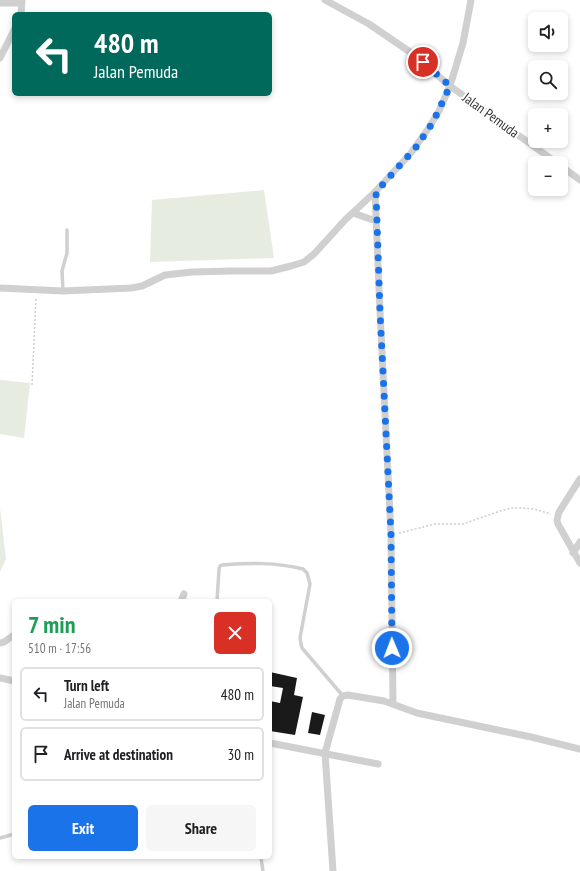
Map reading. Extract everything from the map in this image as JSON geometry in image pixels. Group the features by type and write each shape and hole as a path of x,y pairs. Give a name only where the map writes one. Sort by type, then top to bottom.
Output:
{"street":[{"name":"Jalan Pemuda","path":"325,0 369,24 413,54 450,86 547,156"},
{"path":"0,288 63,291 130,288 142,286 165,276 176,274 232,271 271,271 304,262 314,254 345,220 376,192 417,146 433,122 450,86 463,43 468,12 472,0"},
{"path":"0,3 22,1 21,12"},
{"path":"0,58 12,34"},
{"path":"568,171 580,180"},
{"path":"376,192 376,221 391,534 393,704"},
{"path":"353,213 376,221"},
{"path":"580,479 557,516 558,524 580,563"},
{"path":"573,553 580,542"},
{"path":"0,643 12,636"},
{"path":"0,678 12,680"},
{"path":"333,871 324,753 340,699 343,696 348,695 384,701 417,713 580,749"},
{"path":"272,743 378,764"}],"lane":[{"path":"63,291 62,271 67,253 67,230"},
{"path":"217,599 220,566 268,563 303,569 307,573 310,584 300,638 302,648 343,696"},
{"path":"0,838 12,835"},
{"path":"261,859 263,871"}],"path":[{"path":"32,385 36,289"},
{"path":"391,534 435,524 463,524 511,508 534,509 557,516"}],"shaded area":[{"path":"264,190 274,258 150,262 152,200"},
{"path":"0,380 30,383 24,438 0,434"},
{"path":"0,508 6,559 0,572"}],"building":[{"path":"272,672 297,678 294,695 303,697 295,735 272,731 272,701 280,703 283,688 272,686"},
{"path":"312,712 325,715 320,735 308,733"}],"route":[{"path":"392,648 391,534 376,221 376,192 417,146 433,122 450,86 423,62"}]}
